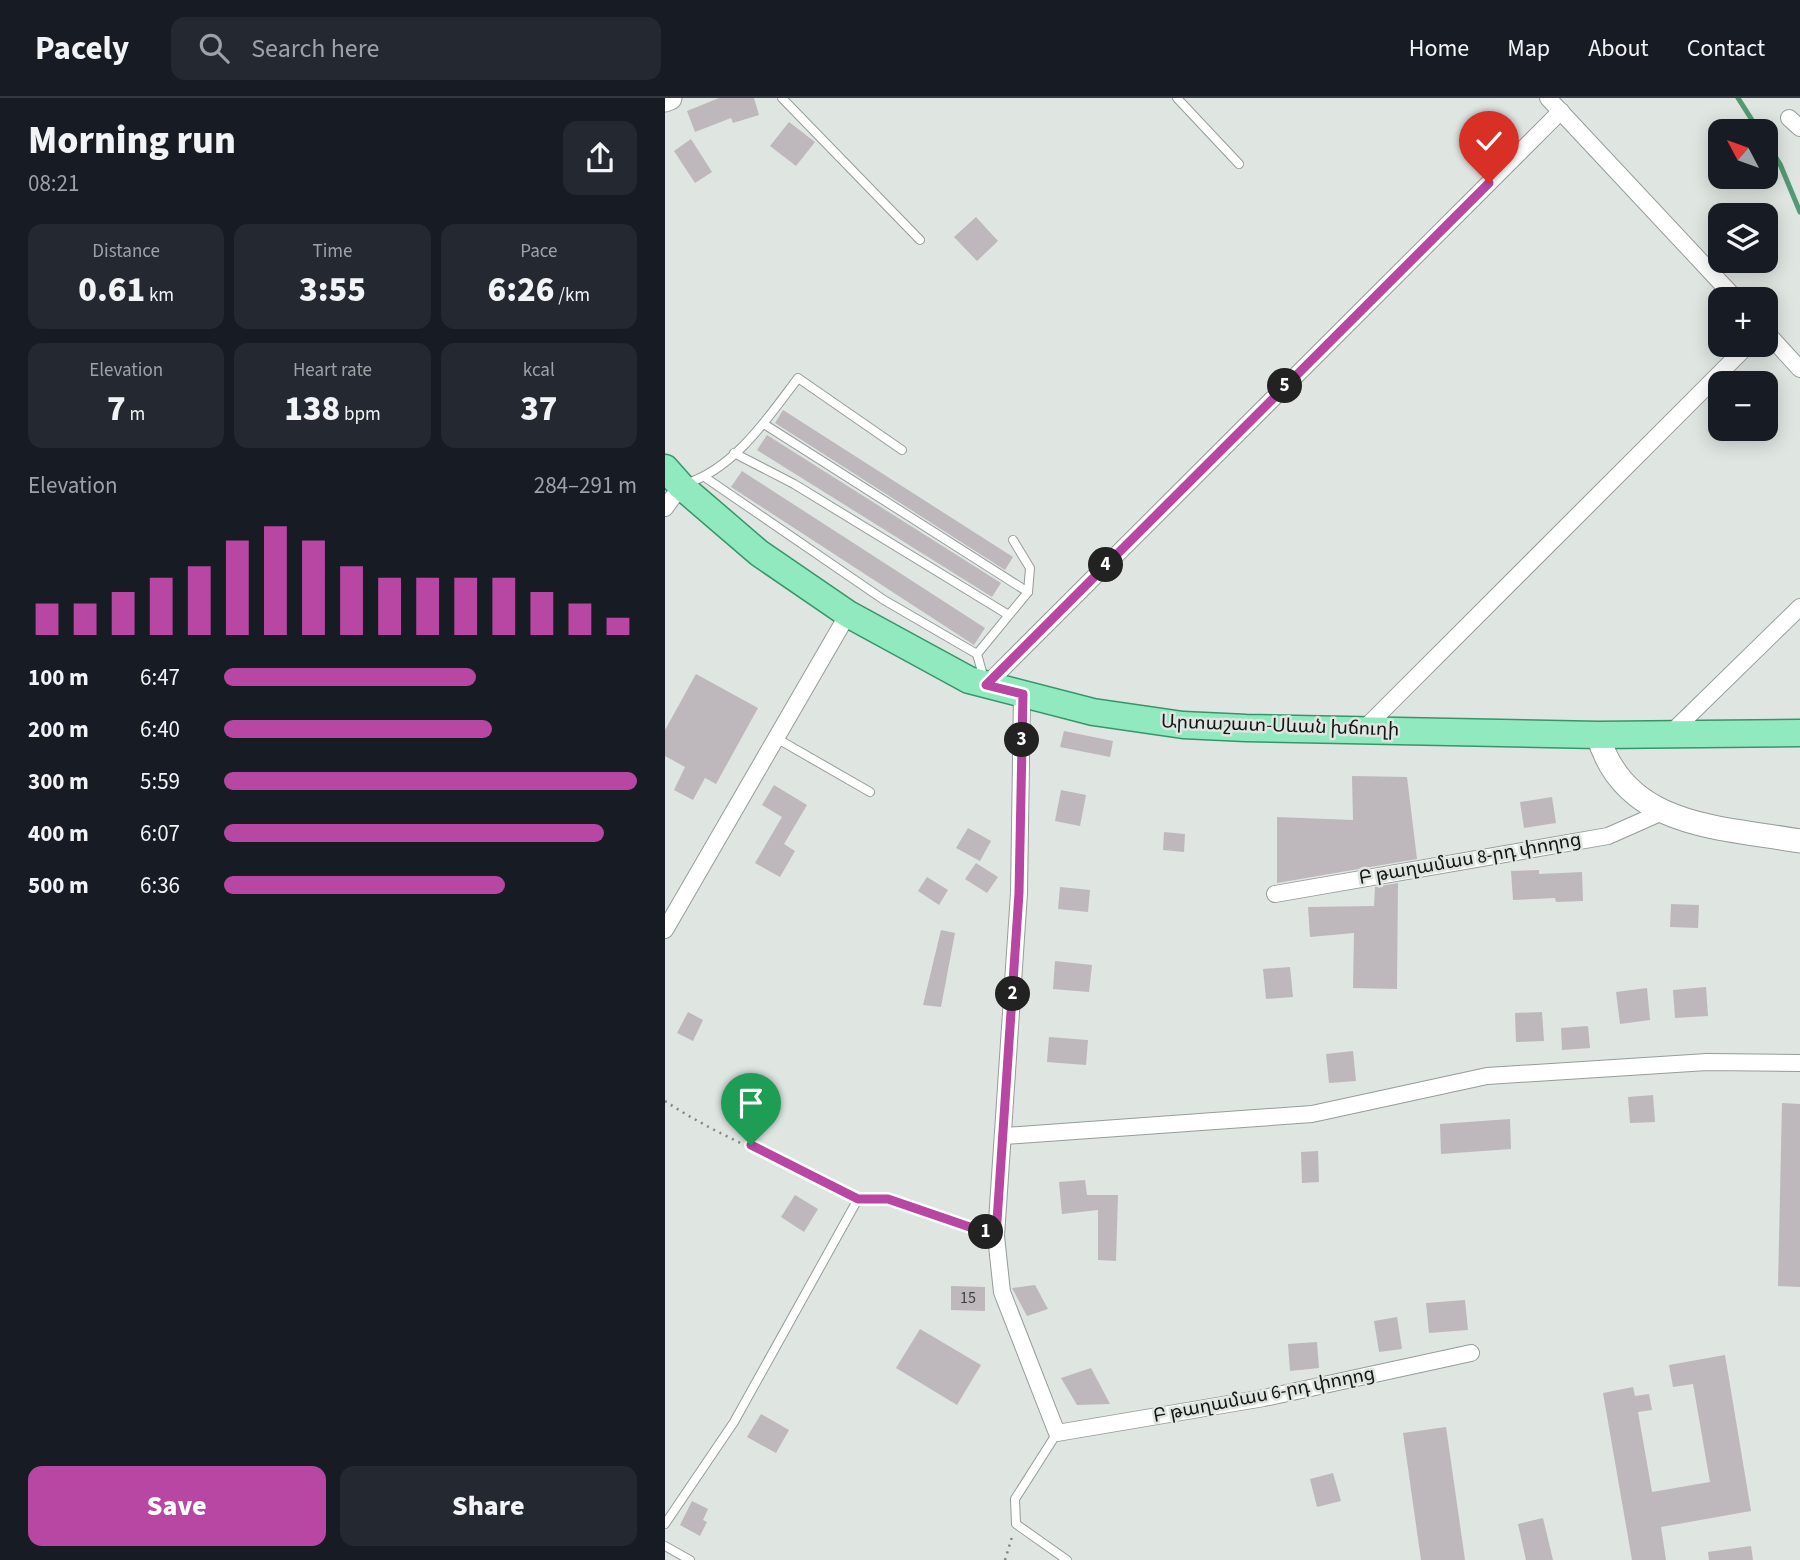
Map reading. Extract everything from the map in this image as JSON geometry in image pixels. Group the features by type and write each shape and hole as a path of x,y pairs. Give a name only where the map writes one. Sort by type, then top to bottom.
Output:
{"main road":[{"name":"Արտաշատ-Սևան խճուղի","path":"684,477 759,553 848,614 969,680 1093,712 1183,725 1598,735 1800,733"}],"street":[{"path":"665,100 670,98"},
{"path":"1548,98 1725,287"},
{"path":"986,685 1561,111"},
{"path":"1778,345 1800,369"},
{"path":"1363,730 1736,357"},
{"path":"665,508 684,477"},
{"path":"1671,733 1800,607"},
{"path":"665,930 848,614"},
{"path":"1023,694 1019,893 1005,1136 996,1236 1002,1292 1057,1433"},
{"path":"1598,735 1604,758 1616,775 1639,798 1660,813 1682,820 1800,841"},
{"name":"Բ թաղամաս 8-րդ փողոց","path":"1275,894 1608,836 1660,813"},
{"path":"1005,1136 1312,1114 1487,1076 1707,1062 1800,1063"},
{"name":"Բ թաղամաս 6-րդ փողոց","path":"1057,1433 1264,1398 1471,1353"}],"lane":[{"path":"782,98 920,240"},
{"path":"1177,98 1239,164"},
{"path":"684,477 734,453 764,424 798,378 902,450"},
{"path":"764,424 1028,592"},
{"path":"734,453 794,484 1007,614"},
{"path":"684,477 977,654 986,685"},
{"path":"977,654 1007,614 1028,592 1030,568 1013,540"},
{"path":"776,738 870,792"},
{"path":"665,1524 734,1422 858,1199 888,1199 996,1236"},
{"path":"1057,1433 1015,1499 1016,1524 1067,1560"},
{"path":"665,1546 690,1560"}],"path":[{"path":"665,1101 702,1126 751,1145 858,1199"},
{"path":"1005,1560 1016,1524"}],"building":[{"path":"719,98 754,98 759,115 733,123 731,118 695,132 687,111"},
{"path":"789,122 815,142 796,166 770,146"},
{"path":"691,139 712,172 695,183 674,151"},
{"path":"976,217 998,241 977,261 954,237"},
{"path":"783,410 1013,557 1005,570 775,423"},
{"path":"767,435 1001,583 992,597 757,450"},
{"path":"742,471 985,628 974,645 731,487"},
{"path":"696,674 758,708 716,784 705,778 693,800 674,790 685,767 665,756 665,730"},
{"path":"1064,731 1113,741 1110,757 1060,747"},
{"path":"1352,776 1407,777 1417,859 1277,883 1277,817 1353,820"},
{"path":"774,785 807,805 784,844 795,851 780,877 755,863 782,817 762,805"},
{"path":"1061,790 1086,795 1080,826 1055,821"},
{"path":"1552,797 1556,823 1524,828 1520,802"},
{"path":"968,828 991,841 980,861 956,848"},
{"path":"1164,832 1185,834 1184,852 1163,850"},
{"path":"976,863 998,877 987,893 965,879"},
{"path":"1539,870 1539,874 1582,872 1583,901 1556,902 1555,898 1513,900 1511,871"},
{"path":"927,877 948,890 939,905 918,891"},
{"path":"1398,883 1397,989 1353,988 1354,933 1310,937 1308,907 1374,906 1375,887"},
{"path":"1060,887 1090,890 1088,912 1058,909"},
{"path":"1671,904 1699,905 1698,928 1670,927"},
{"path":"941,930 955,933 941,1007 923,1005"},
{"path":"1055,961 1092,965 1089,992 1053,989"},
{"path":"1290,967 1293,997 1266,999 1263,969"},
{"path":"1706,987 1708,1016 1675,1018 1673,990"},
{"path":"1647,988 1650,1020 1620,1024 1616,992"},
{"path":"688,1012 703,1020 693,1041 677,1033"},
{"path":"1542,1012 1544,1041 1516,1042 1515,1013"},
{"path":"1588,1026 1590,1048 1562,1050 1561,1028"},
{"path":"1049,1037 1088,1040 1086,1065 1047,1062"},
{"path":"1353,1051 1356,1081 1329,1083 1326,1054"},
{"path":"1653,1095 1655,1122 1630,1123 1628,1097"},
{"path":"1782,1103 1800,1104 1800,1287 1778,1286"},
{"path":"1510,1119 1511,1149 1441,1154 1440,1124"},
{"path":"1318,1151 1319,1182 1302,1183 1301,1152"},
{"path":"1085,1180 1087,1195 1118,1195 1116,1261 1098,1260 1098,1210 1062,1214 1059,1182"},
{"path":"795,1195 818,1209 804,1232 781,1217"},
{"path":"1035,1285 1048,1309 1027,1316 1012,1288"},
{"path":"951,1286 985,1287 985,1311 951,1310"},
{"path":"1465,1300 1468,1330 1429,1333 1426,1303"},
{"path":"1397,1317 1402,1349 1379,1352 1374,1321"},
{"path":"920,1329 981,1365 957,1405 896,1368"},
{"path":"1317,1342 1319,1368 1290,1371 1288,1344"},
{"path":"1725,1355 1751,1511 1661,1527 1666,1560 1632,1560 1603,1393 1633,1387 1635,1396 1649,1394 1652,1410 1638,1412 1652,1492 1710,1482 1693,1384 1673,1387 1669,1365"},
{"path":"1091,1368 1110,1404 1077,1405 1061,1378"},
{"path":"761,1414 789,1430 776,1453 747,1437"},
{"path":"1446,1427 1465,1560 1421,1560 1403,1433"},
{"path":"1333,1473 1341,1501 1317,1507 1310,1479"},
{"path":"692,1501 708,1509 703,1520 707,1522 700,1536 680,1525"},
{"path":"1543,1518 1553,1560 1526,1560 1518,1524"},
{"path":"1751,1546 1753,1560 1709,1560 1708,1552"}],"waterway":[{"path":"1738,98 1751,119"},
{"path":"1778,161 1800,212"}],"route":[{"path":"751,1145 858,1199 888,1199 996,1236 1005,1136 1019,893 1023,694 986,685 1489,183"}]}
